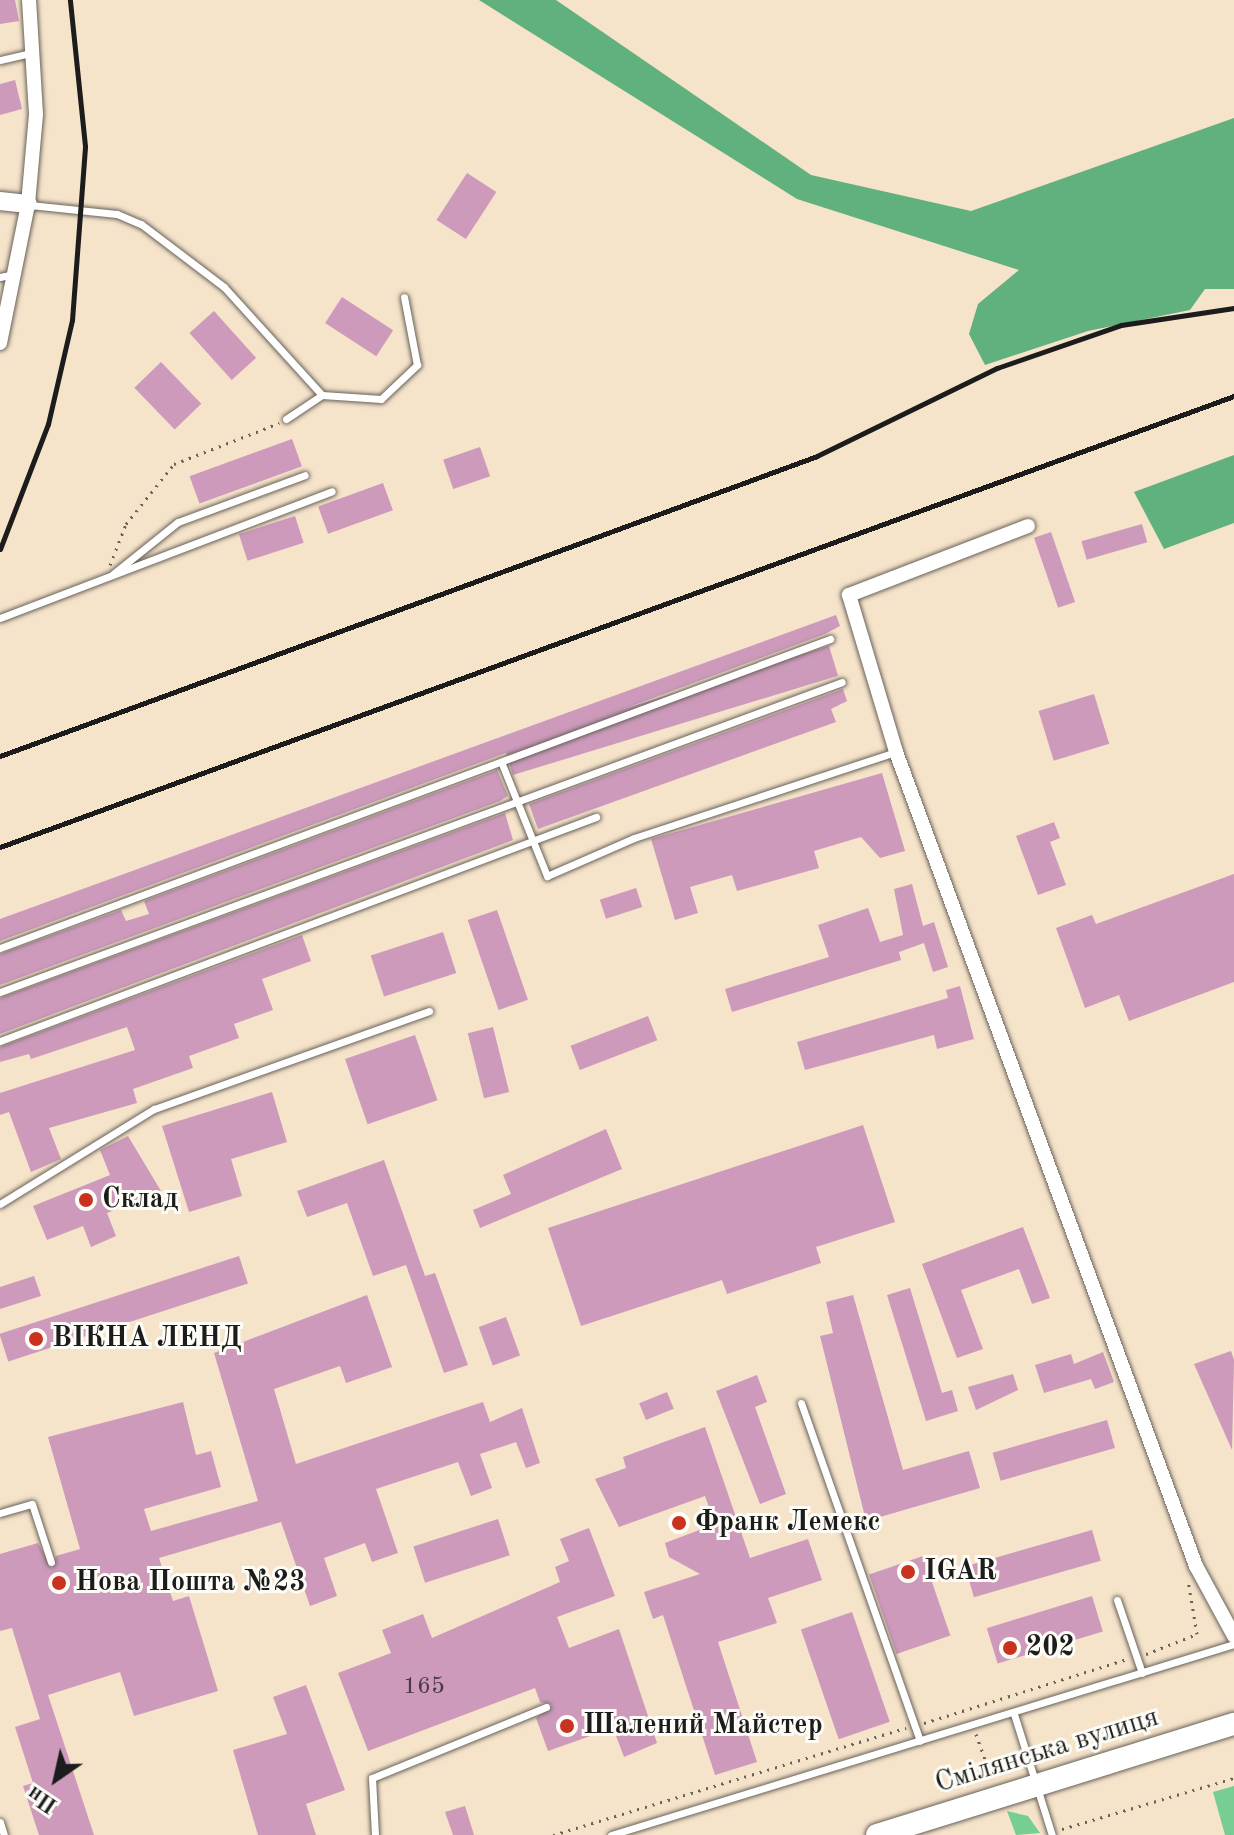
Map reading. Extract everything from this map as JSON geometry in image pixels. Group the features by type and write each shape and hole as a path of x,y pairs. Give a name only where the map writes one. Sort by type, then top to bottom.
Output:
{"main road":[{"name":"Смілянська вулиця","path":"877,1835 1234,1724"}],"street":[{"path":"0,343 7,275 28,204 36,52 29,0"},
{"path":"0,201 28,204"},
{"path":"1028,526 849,595 896,752 1196,1566 1234,1636"}],"lane":[{"path":"0,60 36,52"},
{"path":"28,204 117,214 141,224 224,287 322,395"},
{"path":"286,419 322,395 381,399 417,365 404,297"},
{"path":"113,574 178,522 305,475"},
{"path":"0,618 332,491"},
{"path":"0,948 502,764 830,639"},
{"path":"0,992 842,682"},
{"path":"502,764 527,841 547,876 634,838 896,752"},
{"path":"0,1041 596,817"},
{"path":"0,1204 154,1109 429,1011"},
{"path":"801,1403 920,1741"},
{"path":"0,1513 32,1504 51,1562"},
{"path":"1117,1600 1142,1673"},
{"path":"611,1835 974,1723 1014,1714 1234,1644"},
{"path":"375,1835 372,1778 546,1707"},
{"path":"1014,1714 1034,1787 1052,1835"},
{"path":"0,1822 4,1835"}],"path":[{"path":"113,574 107,557 126,524 174,464 286,419"},
{"path":"553,1835 1136,1657 1197,1634 1185,1585 1196,1566"},
{"path":"974,1723 993,1783"},
{"path":"1052,1835 1234,1778"}],"green space":[{"path":"479,0 556,0 811,175 971,211 1234,118 1234,289 1205,289 1190,310 1088,331 985,365 969,334 978,304 1019,270 797,199"},
{"path":"1234,455 1234,523 1164,549 1134,492"},
{"path":"1234,1786 1234,1835 1225,1835 1213,1792"},
{"path":"1007,1811 1028,1816 1040,1833 1016,1835"}],"building":[{"path":"0,0 15,0 19,21 0,24"},
{"path":"15,80 22,109 0,115 0,84"},
{"path":"467,173 496,192 466,239 437,220"},
{"path":"342,297 393,330 376,356 325,323"},
{"path":"214,311 256,358 232,380 189,333"},
{"path":"161,362 201,404 175,429 134,388"},
{"path":"292,439 302,466 199,504 190,476"},
{"path":"480,447 490,476 453,489 443,460"},
{"path":"383,483 393,510 328,534 318,507"},
{"path":"295,516 304,543 248,561 239,534"},
{"path":"1142,524 1147,542 1087,560 1081,541"},
{"path":"1051,532 1075,602 1058,608 1034,538"},
{"path":"836,615 840,626 825,634 0,941 0,919"},
{"path":"829,646 838,676 513,775 504,745"},
{"path":"843,689 847,701 831,709 836,722 538,829 529,804"},
{"path":"1094,694 1109,744 1054,761 1039,711"},
{"path":"497,770 508,796 500,801 0,985 0,954 121,910 126,921 149,914 144,901"},
{"path":"882,773 905,851 880,858 861,837 814,851 819,868 737,891 732,875 690,887 698,913 675,920 651,839"},
{"path":"505,813 513,840 0,1034 0,998"},
{"path":"1054,822 1060,838 1050,842 1066,885 1038,895 1016,836"},
{"path":"1234,874 1234,982 1129,1021 1119,995 1085,1008 1056,928 1092,915 1096,924"},
{"path":"912,884 923,926 934,922 948,967 933,972 924,943 899,952 901,960 732,1012 725,989 829,957 818,925 868,908 880,942 903,935 894,889"},
{"path":"636,888 642,907 606,919 600,900"},
{"path":"497,910 528,1000 499,1010 468,920"},
{"path":"443,932 456,973 384,996 371,955"},
{"path":"302,935 311,961 262,979 273,1010 234,1024 239,1038 189,1056 193,1068 133,1089 137,1103 49,1128 61,1159 31,1172 9,1112 0,1115 0,1093 135,1050 127,1027 31,1059 29,1054 0,1062 0,1047"},
{"path":"960,986 974,1039 937,1049 934,1035 805,1070 797,1042 948,998 946,990"},
{"path":"648,1016 657,1040 580,1070 571,1046"},
{"path":"493,1027 509,1092 484,1098 468,1033"},
{"path":"415,1035 437,1100 367,1124 345,1059"},
{"path":"272,1092 287,1142 231,1159 242,1196 189,1212 162,1126"},
{"path":"863,1125 895,1222 816,1247 821,1263 727,1294 722,1280 581,1326 548,1228"},
{"path":"606,1129 622,1169 480,1228 473,1210 511,1194 503,1175"},
{"path":"128,1136 161,1191 107,1213 116,1236 91,1247 83,1226 47,1240 33,1206 110,1175 100,1150"},
{"path":"384,1160 425,1276 435,1273 468,1365 444,1373 406,1265 373,1276 347,1203 307,1217 297,1191"},
{"path":"1023,1227 1050,1298 1032,1304 1019,1269 961,1290 983,1349 957,1358 922,1264"},
{"path":"239,1256 248,1284 8,1361 0,1334"},
{"path":"34,1276 41,1296 0,1309 0,1287"},
{"path":"910,1288 942,1393 952,1390 958,1411 926,1421 887,1295"},
{"path":"367,1295 392,1367 346,1383 340,1366 274,1389 296,1464 483,1402 490,1422 522,1408 540,1463 526,1468 516,1442 480,1454 492,1488 471,1496 458,1462 376,1489 398,1553 372,1562 365,1543 324,1558 337,1596 310,1606 281,1522 159,1558 173,1601 189,1596 218,1691 134,1716 120,1672 48,1695 94,1835 39,1835 23,1786 33,1783 15,1727 40,1719 12,1628 0,1631 0,1554 38,1543 52,1568 56,1556 80,1549 48,1437 183,1402 196,1455 211,1451 221,1487 144,1509 151,1531 258,1501 214,1353"},
{"path":"853,1295 903,1470 969,1451 980,1488 866,1521 820,1336 833,1333 826,1302"},
{"path":"506,1317 520,1356 493,1365 479,1327"},
{"path":"1231,1351 1234,1360 1232,1450 1194,1364"},
{"path":"1103,1352 1114,1382 1095,1389 1091,1379 1044,1393 1035,1365 1071,1354 1074,1364"},
{"path":"1013,1374 1018,1390 976,1410 968,1387"},
{"path":"757,1375 767,1402 755,1407 786,1494 760,1504 716,1391"},
{"path":"667,1392 674,1409 646,1420 639,1403"},
{"path":"1107,1420 1115,1448 1001,1481 993,1453"},
{"path":"705,1427 750,1558 808,1539 822,1580 768,1598 777,1623 718,1642 757,1762 715,1775 663,1615 653,1619 644,1592 700,1574 669,1557 665,1543 715,1524 705,1496 619,1527 595,1479 626,1468 623,1457"},
{"path":"498,1519 510,1555 425,1583 413,1547"},
{"path":"589,1528 615,1596 557,1617 569,1648 619,1629 657,1743 624,1757 613,1728 548,1751 536,1718 552,1705 540,1702 535,1688 368,1751 338,1673 391,1653 382,1630 423,1614 432,1638 560,1582 555,1567 569,1561 560,1539"},
{"path":"1092,1530 1101,1561 974,1597 965,1566"},
{"path":"923,1556 950,1635 896,1654 869,1575"},
{"path":"1092,1596 1103,1631 998,1664 987,1628"},
{"path":"852,1612 890,1722 839,1739 801,1630"},
{"path":"306,1685 345,1790 306,1804 316,1835 258,1835 233,1750 287,1734 273,1697"},
{"path":"465,1806 474,1835 453,1835 445,1812"}],"railway":[{"path":"0,549 48,424 72,320 85,146 70,0"},
{"path":"0,756 817,456 997,368 1121,325 1234,308"},
{"path":"0,847 1234,396"}],"place":[{"name":"Склад","path":"86,1200"},
{"name":"ВІКНА ЛЕНД","path":"36,1339"},
{"name":"Франк Лемекс","path":"679,1523"},
{"name":"IGAR","path":"908,1572"},
{"name":"Нова Пошта №23","path":"59,1583"},
{"name":"202","path":"1010,1648"},
{"name":"Шалений Майстер","path":"567,1726"}]}
